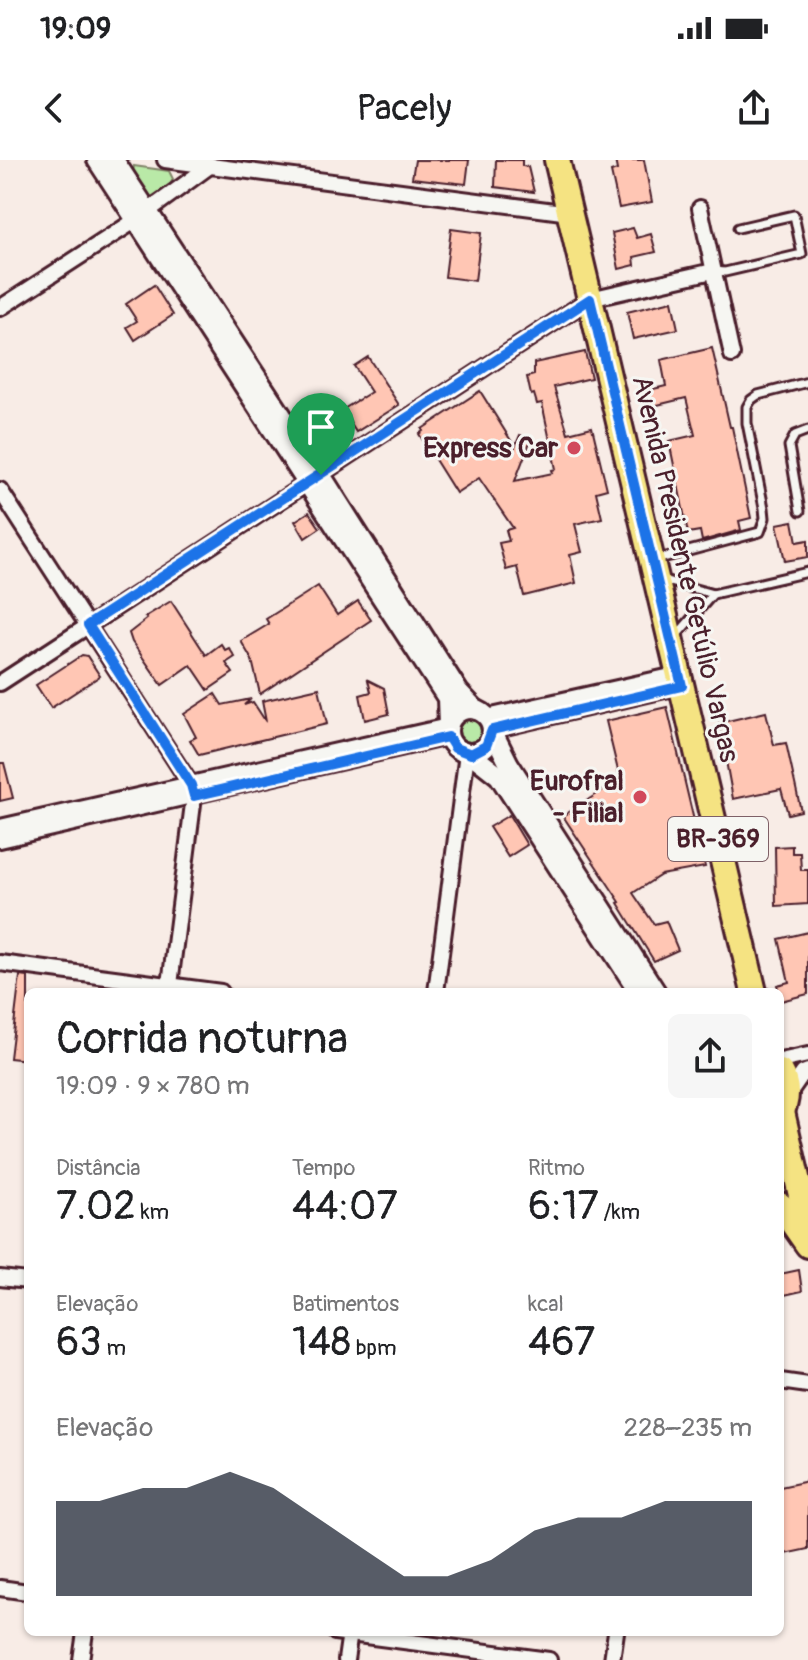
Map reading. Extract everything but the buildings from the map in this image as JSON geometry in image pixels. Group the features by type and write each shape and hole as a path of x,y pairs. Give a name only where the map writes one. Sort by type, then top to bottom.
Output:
{"main road":[{"name":"Avenida Presidente Getúlio Vargas","path":"557,160 753,988"},
{"path":"784,1113 808,1226"},
{"path":"784,1211 808,1245"}],"street":[{"path":"97,160 142,215 459,692 485,719 560,857 637,988"},
{"path":"114,160 142,215"},
{"path":"165,160 278,167 570,213"},
{"path":"0,308 142,215 211,165"},
{"path":"700,208 732,355"},
{"path":"0,683 590,299 713,271"},
{"path":"315,479 447,698 448,732 455,748 469,754 499,776 653,988"},
{"path":"0,490 193,790 169,988"},
{"path":"0,840 52,822 448,732 459,712 485,719 681,680"},
{"path":"469,754 486,746 485,719"},
{"path":"437,988 469,754"},
{"path":"0,827 52,822"},
{"path":"0,963 162,988"},
{"path":"784,1060 808,1055"},
{"path":"784,1106 803,1073 808,1071"},
{"path":"0,1278 24,1281"},
{"path":"784,1382 808,1385"},
{"path":"0,1588 24,1591"},
{"path":"81,1660 84,1636"},
{"path":"345,1636 346,1660"},
{"path":"368,1636 549,1660"},
{"path":"612,1660 615,1636"}],"lane":[{"path":"713,271 725,272 802,254 794,215 738,228"},
{"path":"655,569 760,532 765,518 764,508 747,423 747,407 758,395 808,382"},
{"path":"800,511 789,446 795,435 808,430"},
{"path":"655,569 713,594"},
{"path":"672,641 713,594 808,572"}],"green space":[{"path":"134,166 169,171 173,179 170,185 151,197 133,172"},
{"path":"470,720 478,723 481,731 478,739 470,742 462,739 459,731 462,723"}],"place":[{"name":"Express Car","path":"574,448"},
{"name":"Eurofral - Filial","path":"640,797"}],"route":[{"path":"590,299 682,686 492,730 486,746 471,754 455,748 448,737 194,796 191,785 88,625 321,475 590,299"}]}
